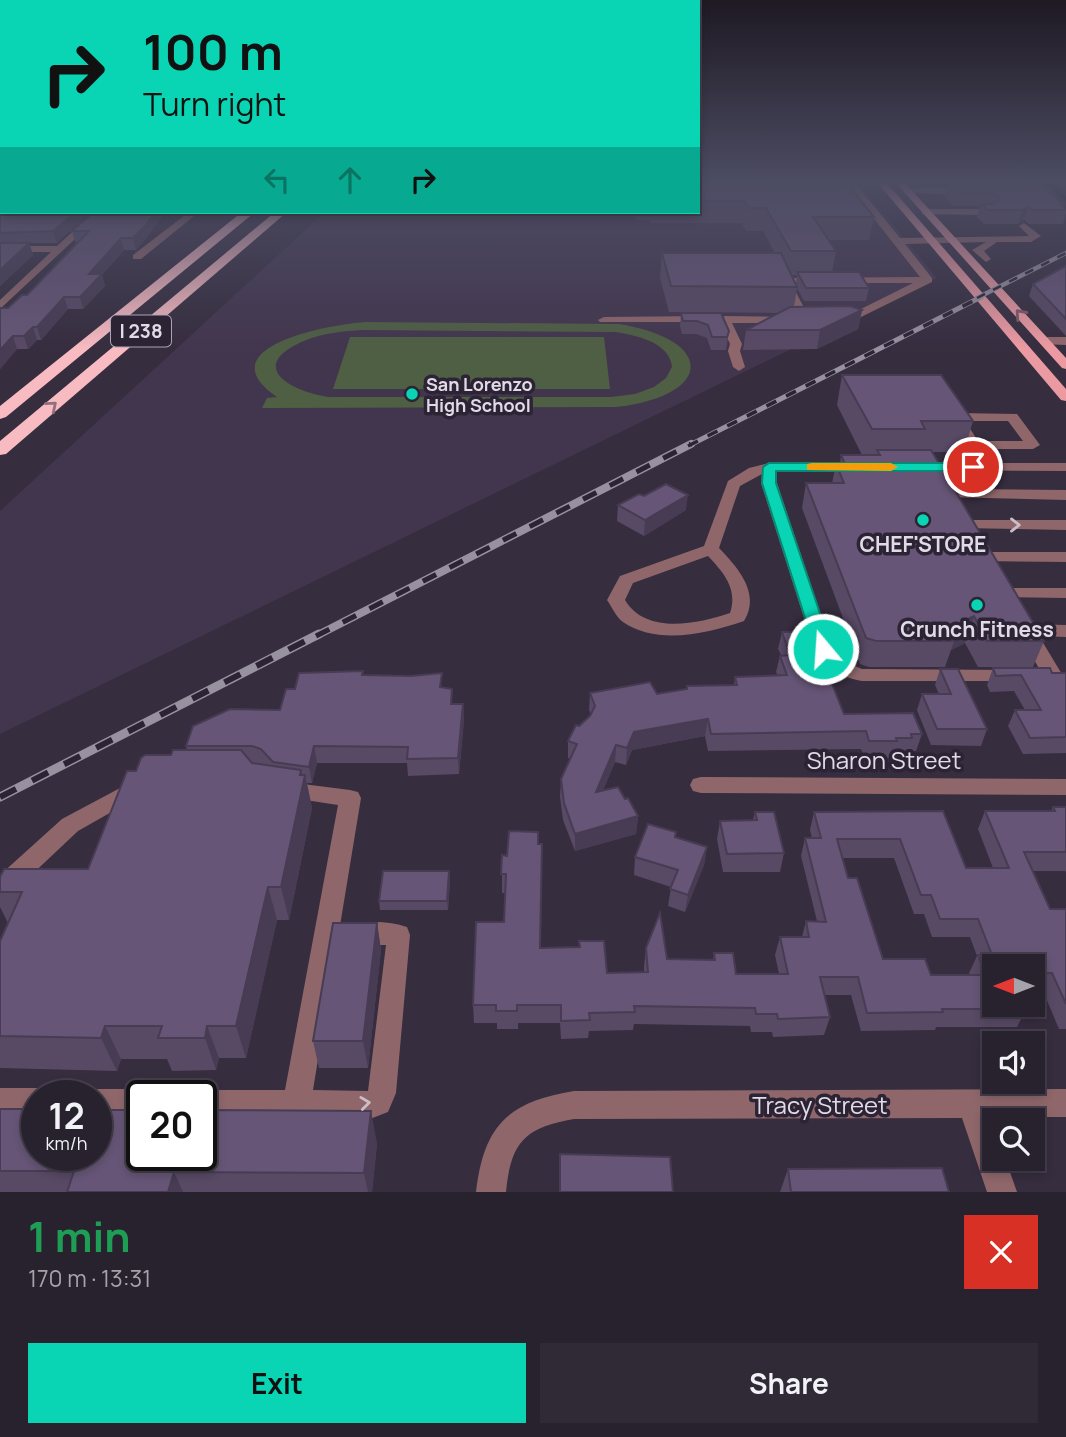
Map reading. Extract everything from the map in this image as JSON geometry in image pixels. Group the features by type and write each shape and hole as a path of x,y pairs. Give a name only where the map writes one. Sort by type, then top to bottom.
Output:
{"highway":[{"name":"I 238","path":"0,414 218,238"},
{"name":"I 238","path":"0,450 251,238"},
{"path":"0,397 89,343"}],"main road":[{"path":"927,238 1066,397"},
{"path":"948,238 1054,347 1066,365"}],"street":[{"path":"0,306 71,238"},
{"path":"137,257 162,238"},
{"path":"894,238 928,280"},
{"path":"952,242 1033,238"},
{"path":"897,242 990,244 977,250 986,259"},
{"path":"0,249 58,249"},
{"path":"805,320 804,307 784,280 928,280"},
{"path":"604,320 843,320 928,280"},
{"path":"791,292 904,292"},
{"path":"833,307 874,307"},
{"path":"725,319 736,344 734,351 738,367"},
{"path":"761,332 786,320"},
{"path":"736,344 748,338"},
{"path":"1054,347 1066,341"},
{"path":"974,445 1032,445 1012,417 956,417 988,467"},
{"path":"711,549 733,484 754,471 769,467 877,467"},
{"path":"769,467 769,483 823,649 842,669 869,676 1060,676"},
{"path":"904,467 1066,467"},
{"path":"931,467 1004,593 1060,676"},
{"path":"947,494 1066,495"},
{"path":"965,525 1066,525"},
{"path":"711,549 739,580 744,605 738,617 720,623 661,629 627,617 616,600 626,580 711,549"},
{"path":"984,557 1066,557"},
{"path":"1004,593 1066,593"},
{"path":"1027,630 1066,631"},
{"path":"0,890 70,825 160,773"},
{"path":"262,780 269,788 350,798 297,1104"},
{"name":"Sharon Street","path":"701,785 1066,787"},
{"path":"217,1104 370,1105 379,1102 398,935 326,933"},
{"path":"0,1102 21,1102"},
{"name":"Tracy Street","path":"491,1192 494,1163 509,1130 526,1117 548,1108 574,1105 1066,1103"},
{"path":"972,1104 1002,1192"}],"shaded area":[{"name":"San Lorenzo High School","path":"297,238 904,238 937,278 0,734 0,511"}],"green space":[{"path":"349,324 619,324 651,332 674,342 687,354 691,367 685,380 671,392 648,401 616,407 262,408 267,398 277,397 258,380 255,364 264,352 303,333","holes":["341,332 615,332 650,341 665,351 672,367 666,378 654,387 635,394 611,397 329,397 289,384 276,368 278,360 287,350 311,338"]},
{"path":"350,337 604,337 610,389 333,389"}],"building":[{"path":"83,238 133,238 121,238 89,274 102,274 80,297 64,297 37,327 33,327 24,336 13,336 0,350 0,308 8,308 22,295 27,295"},
{"path":"783,238 827,238 836,251 791,251"},
{"path":"0,243 29,243 0,270"},
{"path":"662,253 781,253 797,287 671,286"},
{"path":"1066,266 1066,319 1033,284"},
{"path":"797,272 859,272 869,288 806,288"},
{"path":"850,306 862,310 820,330 746,330 790,307"},
{"path":"681,313 721,313 729,331 727,337 712,337 708,325 697,321 683,321"},
{"path":"842,375 941,375 973,421 921,421 925,429 872,429"},
{"path":"877,450 931,450 1044,641 987,641 974,616 948,629 954,641 876,641 866,638 806,483 844,483 836,464 845,464 841,455 880,455"},
{"path":"666,484 688,495 645,520 618,505 639,494 644,496"},
{"path":"811,631 844,714 913,713 922,734 911,734 912,738 896,738 897,741 869,741 866,731 711,734 708,719 634,732 627,748 616,745 596,792 618,787 638,816 575,834 564,803 561,779 577,744 568,741 576,725 579,726 590,716 595,706 590,693 650,682 657,694 687,689 687,686 737,685 735,677 787,675 780,656 790,655 782,632"},
{"path":"993,668 1050,668 1052,673 1066,673 1066,737 1030,738 1015,710 1041,710 1021,675 996,676"},
{"path":"940,669 958,669 987,729 937,729 922,694 951,694"},
{"path":"363,671 362,675 411,676 442,673 440,687 452,689 451,704 463,704 458,758 407,759 408,747 314,746 309,767 273,762 261,749 252,746 186,746 193,726 230,709 280,710 286,689 295,689 299,673"},
{"path":"173,750 241,750 252,763 301,770 300,775 305,775 281,887 268,887 236,1026 207,1026 205,1038 158,1038 162,1026 105,1026 101,1038 0,1036 0,941 22,892 0,892 0,877 4,869 88,869 127,771 136,771 145,755 171,755"},
{"path":"1053,807 1066,807 1066,852 1024,852 1050,909 1066,909 1066,1004 1052,973 1045,973 1045,954 992,954 978,919 940,919 931,895 921,895 900,839 837,839 848,878 857,878 883,959 925,959 931,975 982,975 982,1009 867,1013 858,977 820,977 830,1017 778,1019 777,1014 756,1014 755,1008 634,1006 635,1012 589,1013 590,1020 561,1021 561,1005 517,1005 517,1011 496,1011 496,1005 473,1005 476,922 504,922 506,874 501,874 502,855 507,856 509,831 538,832 538,844 542,844 540,948 580,947 579,941 604,941 607,973 648,972 646,948 660,913 667,959 715,960 714,953 733,953 736,974 788,974 780,937 809,937 806,921 826,922 805,838 821,838 814,812 943,811 966,868 1009,868 985,811 1055,811"},
{"path":"755,812 774,812 784,853 727,854 720,821 757,820"},
{"path":"648,824 676,832 675,837 707,847 688,895 670,889 678,870 635,857"},
{"path":"383,871 449,871 447,901 379,901"},
{"path":"333,923 377,923 363,1041 313,1041"},
{"path":"0,1109 21,1109 21,1171 0,1171"},
{"path":"112,1110 126,1110 126,1171 217,1171 217,1110 371,1111 364,1173 174,1172 168,1192 67,1192 74,1171 112,1171"},
{"path":"560,1154 670,1157 673,1192 560,1192"},
{"path":"942,1168 949,1192 791,1192 788,1169"}],"railway":[{"path":"977,298 1066,253"},
{"path":"688,446 981,297"},
{"path":"316,636 691,444"},
{"path":"0,797 319,634"}],"slow traffic":[{"path":"812,467 891,467"}],"place":[{"name":"San Lorenzo High School","path":"412,394"},
{"name":"CHEF'STORE","path":"923,520"},
{"name":"Crunch Fitness","path":"977,605"}],"route":[{"path":"823,649 769,483 769,467 973,467"}]}
